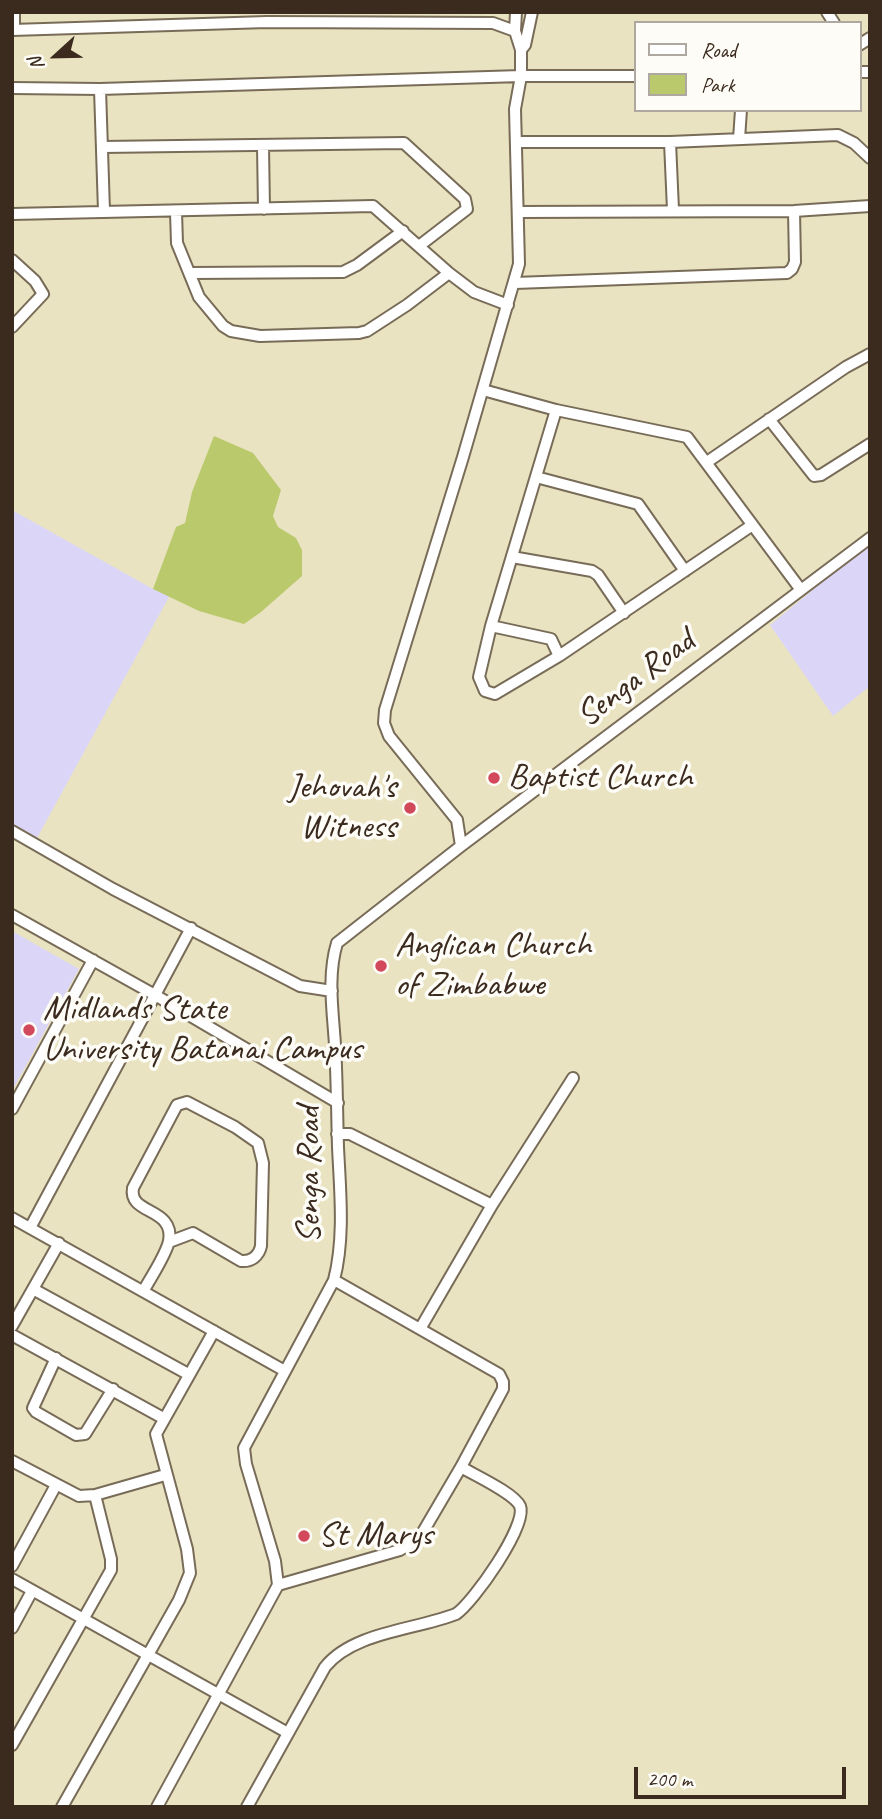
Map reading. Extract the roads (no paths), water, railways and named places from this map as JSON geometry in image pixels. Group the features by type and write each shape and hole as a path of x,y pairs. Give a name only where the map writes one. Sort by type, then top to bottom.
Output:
{"street":[{"path":"15,12 13,30 333,22 493,23 515,31"},
{"path":"479,833 457,820 389,736 384,723 384,710 519,264 514,109 521,76 521,50 515,31 516,12"},
{"path":"521,50 532,12"},
{"path":"12,89 100,89 521,76 634,76"},
{"path":"100,89 104,211"},
{"path":"739,139 741,112"},
{"path":"517,142 670,142 838,135 854,143 870,158"},
{"path":"670,142 673,210"},
{"path":"103,147 374,143 407,145 465,199 467,204 467,209 419,246"},
{"path":"263,146 264,209"},
{"path":"12,214 373,206 474,292 508,305"},
{"path":"518,212 794,211 870,206"},
{"path":"515,283 787,273 795,262 794,211"},
{"path":"176,212 177,243 199,297 223,327 232,331 260,337 367,331 449,273"},
{"path":"191,273 342,272 357,265 402,231"},
{"path":"12,260 35,281 43,295 12,327"},
{"path":"707,461 870,354"},
{"path":"483,390 555,410 683,435 707,461 751,526 801,590"},
{"path":"555,410 491,626 479,677 485,691 495,694 505,690 751,526"},
{"path":"769,419 814,475 821,475 870,444"},
{"path":"536,477 638,504 685,571"},
{"name":"Senga Road","path":"278,1585 277,1567 246,1464 244,1448 334,1280 339,1246 338,1102 332,992 333,956 337,943 461,846 870,538"},
{"path":"512,557 592,571 598,575 624,613"},
{"path":"491,626 551,639 559,656"},
{"path":"457,820 461,846"},
{"path":"12,831 113,889 300,986 332,992"},
{"path":"12,915 338,1102"},
{"path":"30,1228 191,929"},
{"path":"12,1109 93,960"},
{"path":"419,1329 492,1205 573,1078"},
{"path":"144,1290 169,1242 168,1228 165,1220 137,1203 132,1194 174,1109 180,1103 187,1102 235,1127 258,1143 263,1163 261,1246 255,1258 245,1262 193,1233 169,1242"},
{"path":"337,1134 350,1134 492,1205"},
{"path":"12,1218 285,1371"},
{"path":"12,1326 59,1243"},
{"path":"157,1807 278,1585 400,1550 414,1542 423,1532 461,1467 503,1389 499,1374 334,1280"},
{"path":"33,1289 188,1374"},
{"path":"62,1807 148,1657 179,1600 190,1573 187,1549 156,1434 214,1331"},
{"path":"12,1335 163,1418"},
{"path":"57,1358 33,1408 76,1435 85,1434 113,1389"},
{"path":"12,1461 79,1496 95,1495 165,1475"},
{"path":"247,1807 333,1657 353,1645 456,1614 464,1609 481,1588 521,1518 521,1510 515,1499 461,1467"},
{"path":"12,1566 56,1485"},
{"path":"12,1745 111,1567 95,1495"},
{"path":"12,1579 288,1733"},
{"path":"12,1628 32,1591"}],"place":[{"name":"Baptist Church","path":"494,778"},
{"name":"Jehovah's Witness","path":"410,808"},
{"name":"Anglican Church of Zimbabwe","path":"381,966"},
{"name":"Midlands State University Batanai Campus","path":"29,1030"},
{"name":"St Marys","path":"304,1536"}]}
